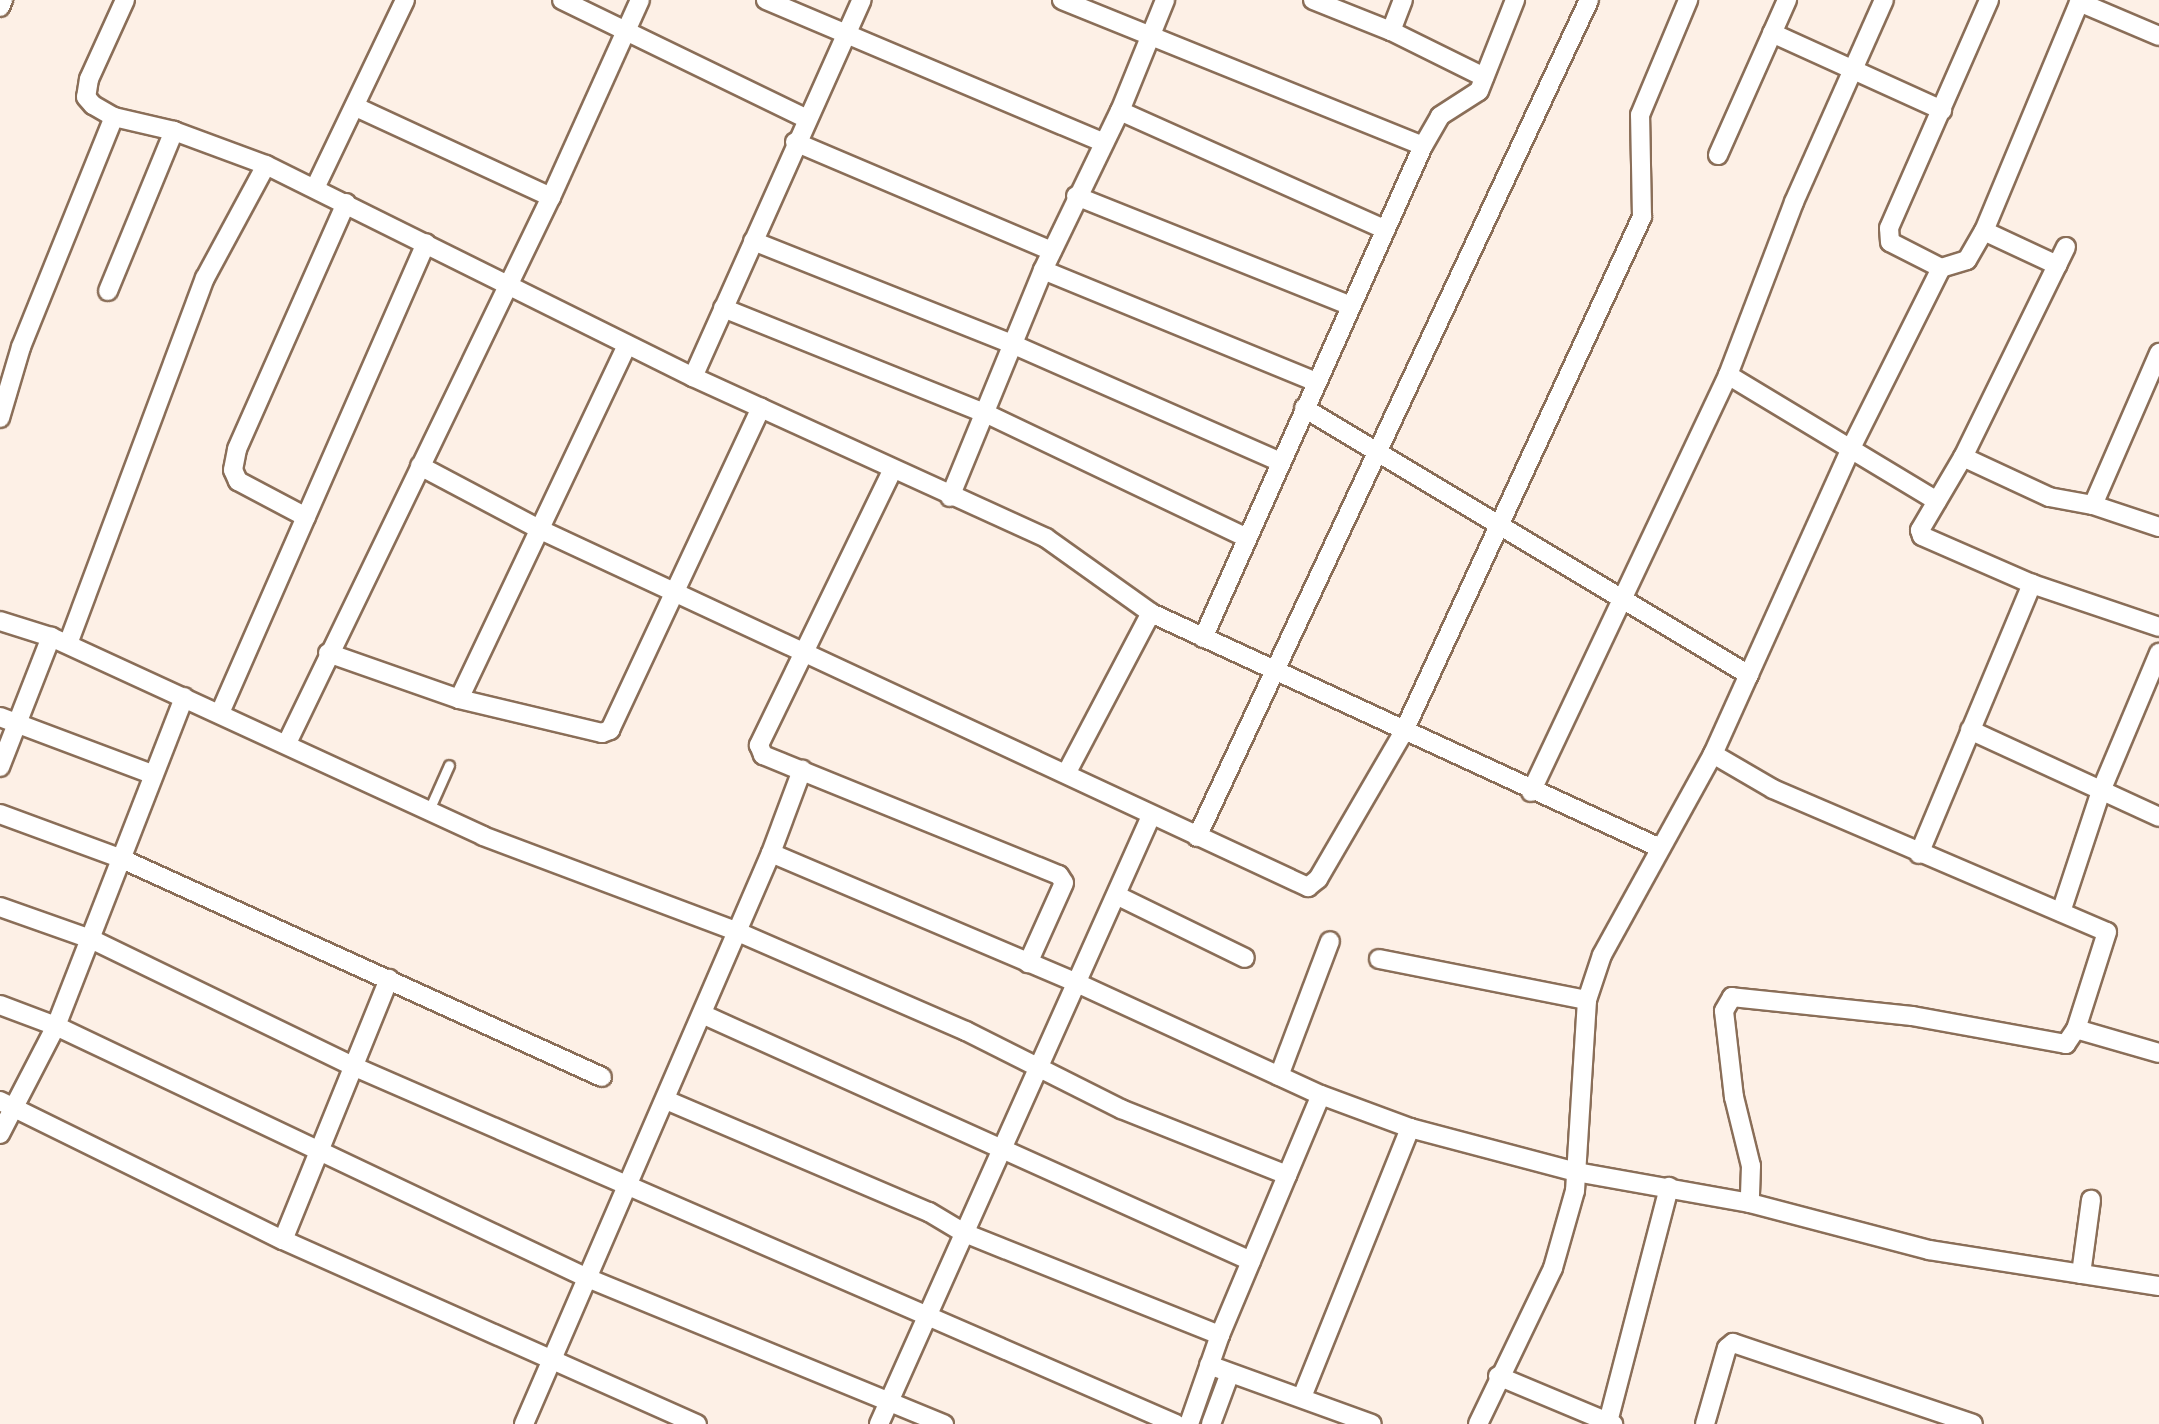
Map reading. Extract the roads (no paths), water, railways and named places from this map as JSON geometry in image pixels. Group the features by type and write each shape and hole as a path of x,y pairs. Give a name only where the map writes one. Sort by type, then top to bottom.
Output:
{"street":[{"path":"0,7 3,0"},
{"path":"125,0 89,79 86,97 114,117 174,131 266,165 315,188 693,377 892,471 1046,538 1151,613 1403,733 1658,847"},
{"path":"315,188 405,0"},
{"path":"562,0 805,118"},
{"path":"287,743 551,197 640,0"},
{"path":"766,0 845,37 1104,143"},
{"path":"693,377 805,118 862,0"},
{"path":"1062,0 1423,146"},
{"path":"950,497 987,414 1043,270 1076,196 1120,111 1165,0"},
{"path":"1313,0 1391,31 1484,77"},
{"path":"1391,31 1403,0"},
{"path":"1203,638 1423,146 1440,116 1469,102 1484,77 1515,0"},
{"path":"1197,837 1270,671 1589,0"},
{"path":"420,466 543,531 806,649 940,717 1067,772 1151,816 1308,887 1318,879 1403,733 1503,524 1642,217 1640,115 1688,0"},
{"path":"1718,155 1787,0"},
{"path":"1531,792 1728,375 1794,202 1884,0"},
{"path":"1989,0 1889,228 1890,242 1941,268 1967,260 1984,231 2079,1 2159,36"},
{"path":"1772,33 1942,110"},
{"path":"356,107 551,197"},
{"path":"1120,111 1386,230"},
{"path":"0,418 21,347 114,117"},
{"path":"108,291 174,131"},
{"path":"795,142 1052,251"},
{"path":"0,767 9,720 60,640 205,278 266,165"},
{"path":"1076,196 1351,306"},
{"path":"306,517 238,481 233,470 237,449 346,203"},
{"path":"1984,231 2057,265"},
{"path":"753,241 1012,344 1281,462"},
{"path":"220,713 426,243"},
{"path":"2066,247 1922,536 2032,584 2159,627"},
{"path":"1478,1424 1498,1376 1553,1268 1576,1172 1587,1000 1602,955 1658,847 1713,754 1850,450 1941,268"},
{"path":"1043,270 1316,382"},
{"path":"723,308 987,414 1247,538"},
{"path":"459,699 543,531 627,345"},
{"path":"2093,505 2159,353"},
{"path":"1728,375 1937,501"},
{"path":"328,653 459,699 602,733 610,730 672,589 761,408"},
{"path":"1304,408 1375,453 1625,596 1749,675"},
{"path":"1963,457 2049,497 2093,505 2159,527"},
{"path":"892,471 759,745 763,755 1059,875 1064,883 1028,963"},
{"path":"1919,854 2032,584"},
{"path":"1067,772 1151,613"},
{"path":"0,621 60,640 429,810 650,903 738,932 1039,1065 1121,1109 1287,1175"},
{"path":"2061,912 2101,791 2159,653"},
{"path":"0,1134 7,1103 56,1026 184,697"},
{"path":"9,720 152,774"},
{"path":"1970,730 2159,817"},
{"path":"1713,754 1773,789 2107,932 2076,1029 2066,1044 2053,1045 1912,1016 1732,997 1724,1011 1734,1097 1751,1166 1750,1203"},
{"path":"524,1424 585,1277 738,932 802,770"},
{"path":"0,814 122,859 602,1077"},
{"path":"879,1424 999,1149 1118,896 1151,816"},
{"path":"771,853 1077,983 1321,1095 1410,1128 1576,1172 1750,1203 1929,1250 2159,1286"},
{"path":"1118,896 1245,958"},
{"path":"0,907 91,939 355,1067 629,1182 1176,1424"},
{"path":"1279,1076 1330,941"},
{"path":"1379,959 1587,1000"},
{"path":"283,1240 389,979"},
{"path":"0,1005 56,1026 585,1277 944,1424"},
{"path":"702,1014 1251,1261"},
{"path":"2076,1029 2159,1053"},
{"path":"1189,1424 1220,1335 1321,1095"},
{"path":"666,1100 929,1212 962,1232 1220,1335"},
{"path":"7,1103 283,1240 697,1424"},
{"path":"1302,1397 1410,1128"},
{"path":"1498,1376 1611,1423 1669,1187"},
{"path":"2081,1274 2091,1200"},
{"path":"1705,1424 1727,1348 1733,1343 1973,1424"},
{"path":"1209,1365 1372,1424"},
{"path":"1211,1424 1230,1373"}],"lane":[{"path":"429,810 449,765"}]}
